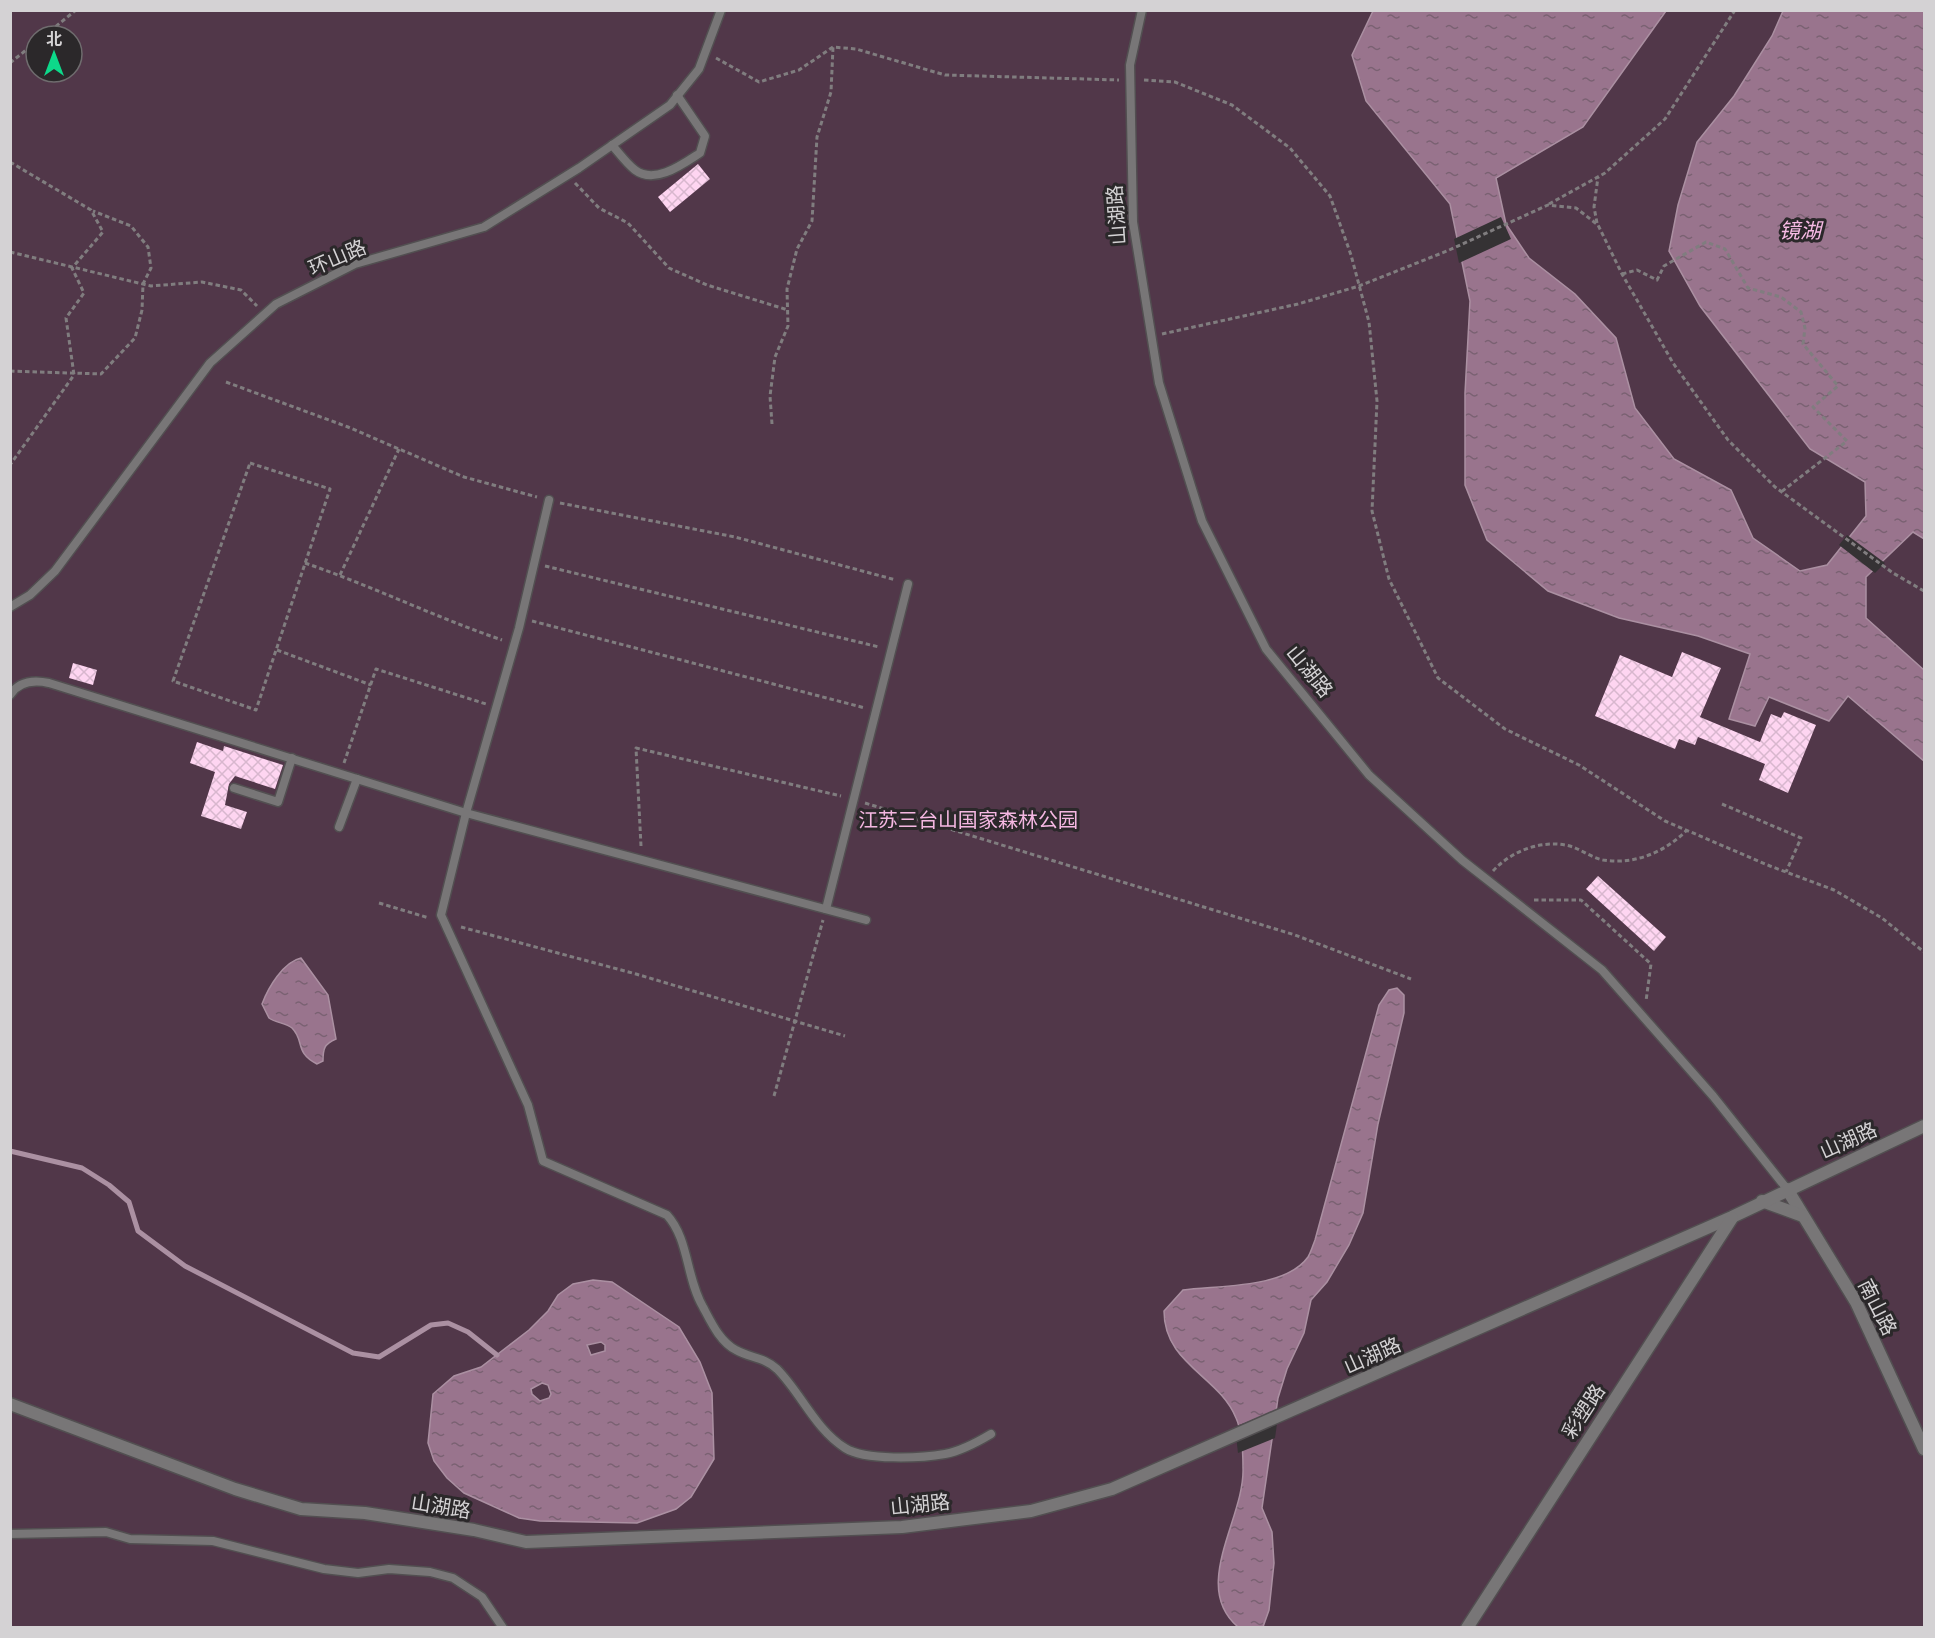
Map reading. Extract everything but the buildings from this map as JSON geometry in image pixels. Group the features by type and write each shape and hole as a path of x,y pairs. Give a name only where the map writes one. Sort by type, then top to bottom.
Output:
{"street":[{"name":"山湖路","path":"10,1404 235,1489 301,1509 365,1514 474,1530 526,1542 902,1527 1031,1511 1112,1489 1296,1410 1732,1217 1924,1126"},
{"name":"南山路","path":"1787,1189 1856,1302 1924,1449"},
{"path":"1762,1202 1803,1216"},
{"name":"彩塑路","path":"1467,1628 1732,1217"}],"lane":[{"name":"环山路","path":"10,607 30,595 55,571 210,363 264,314 276,304 355,264 484,227 567,176 670,105 699,69 721,10"},
{"name":"山湖路","path":"1142,10 1131,65 1133,222 1159,383 1202,521 1266,649 1369,775 1485,879 1602,970 1713,1096 1787,1189"},
{"path":"612,145 636,171 655,175 677,168 700,153 705,136 677,95"},
{"path":"549,500 521,619 466,813 441,915 528,1105 543,1161 667,1215 679,1232 692,1288 721,1338 737,1351 765,1359 796,1391 820,1426 846,1448 857,1453 894,1457 945,1454 971,1446 991,1434"},
{"path":"826,909 908,584"},
{"path":"10,695 14,690 30,682 49,683 466,813 866,920"},
{"path":"234,788 278,802 292,758"},
{"path":"339,827 357,779"},
{"path":"10,1534 106,1532 130,1539 213,1541 324,1569 358,1573 389,1569 430,1572 453,1578 482,1597 502,1628"}],"path":[{"path":"59,24 76,10"},
{"path":"1151,336 1298,304 1359,286 1447,251 1548,205 1598,177 1665,119 1735,10"},
{"path":"705,52 759,82 799,70 833,47 856,49 945,75 1175,82 1232,105 1290,148 1330,196 1369,322 1377,401 1372,511 1389,579 1438,678 1505,729 1579,765 1665,821 1834,890 1882,918 1924,952"},
{"path":"772,424 770,396 774,367 788,326 787,289 797,249 812,221 817,137 831,92 833,47"},
{"path":"10,63 24,52"},
{"path":"10,162 91,210 131,226 148,246 151,268 142,284 142,310 135,339 101,374 74,375 10,370"},
{"path":"567,176 599,208 628,223 669,268 707,285 788,310"},
{"path":"1598,177 1594,207 1598,225 1622,274 1673,363 1728,440 1781,492 1893,573 1924,591"},
{"path":"1548,205 1576,208 1598,225"},
{"path":"72,268 103,232 91,210"},
{"path":"1622,274 1637,270 1657,280 1664,266 1706,242 1725,249 1748,288 1781,297 1801,312 1805,328 1803,344 1838,386 1813,407 1847,441 1781,492"},
{"path":"10,252 142,284 202,282 241,290 264,314"},
{"path":"10,465 74,375 66,318 84,293 72,268"},
{"path":"226,382 348,427 464,477 549,500 735,537 908,584"},
{"path":"340,575 399,449"},
{"path":"250,463 330,489 305,563 256,710 173,681 250,463"},
{"path":"305,563 374,587 436,618 514,645"},
{"path":"534,563 892,650"},
{"path":"521,619 877,711"},
{"path":"277,651 370,685"},
{"path":"341,774 376,669 496,708"},
{"path":"641,860 636,748 854,800 1295,934 1411,979"},
{"path":"1722,804 1800,838 1786,872"},
{"path":"1485,879 1502,861 1519,851 1539,845 1572,847 1601,860 1630,861 1674,843 1687,830"},
{"path":"1513,900 1581,900 1651,964 1644,1018"},
{"path":"379,903 636,974 845,1036"},
{"path":"774,1095 826,909"}],"green space":[{"name":"江苏三台山国家森林公园","path":"11,11 1924,11 1924,1627 11,1628"}],"water":[{"name":"镜湖","path":"1373,11 1666,11 1583,127 1496,178 1506,224 1529,258 1575,294 1616,338 1635,408 1674,459 1731,490 1753,538 1800,571 1827,565 1866,516 1865,482 1810,449 1700,306 1669,251 1678,205 1697,142 1734,96 1772,36 1783,11 1924,11 1924,539 1913,532 1866,577 1866,618 1924,670 1924,761 1848,696 1829,721 1769,697 1755,726 1729,719 1750,654 1698,636 1619,618 1548,591 1487,540 1465,485 1465,393 1470,301 1450,204 1366,101 1352,55"},
{"path":"301,958 328,995 336,1039 327,1045 323,1061 317,1064 302,1051 298,1037 292,1028 269,1018 262,1004 272,983 282,970 294,960"},
{"path":"1397,988 1404,995 1404,1013 1378,1124 1363,1213 1349,1245 1327,1282 1311,1300 1304,1333 1287,1369 1278,1398 1262,1508 1272,1532 1274,1563 1269,1610 1263,1627 1238,1627 1225,1610 1219,1592 1219,1572 1241,1488 1243,1462 1240,1429 1228,1404 1218,1391 1182,1357 1173,1344 1166,1329 1164,1311 1183,1290 1250,1284 1268,1280 1284,1275 1308,1257 1315,1240 1379,1005 1389,990"},
{"path":"593,1280 612,1282 679,1327 700,1362 712,1393 714,1459 691,1497 676,1509 637,1523 540,1521 519,1518 464,1493 447,1478 434,1461 428,1443 433,1394 454,1376 481,1367 529,1330 548,1311 558,1295 573,1284","holes":["601,1342 605,1345 605,1351 591,1355 587,1345","542,1383 548,1385 551,1394 549,1398 540,1401 532,1394 531,1389"]}],"pier":[{"path":"1501,217 1511,239 1459,263 1454,239"},
{"path":"1847,535 1885,563 1875,573 1839,545"},
{"path":"1279,1409 1275,1438 1238,1453 1235,1427"}],"waterway":[{"path":"10,1151 82,1168 109,1185 129,1202 138,1231 185,1266 353,1353 379,1357 431,1325 448,1323 468,1332 497,1355"}]}
